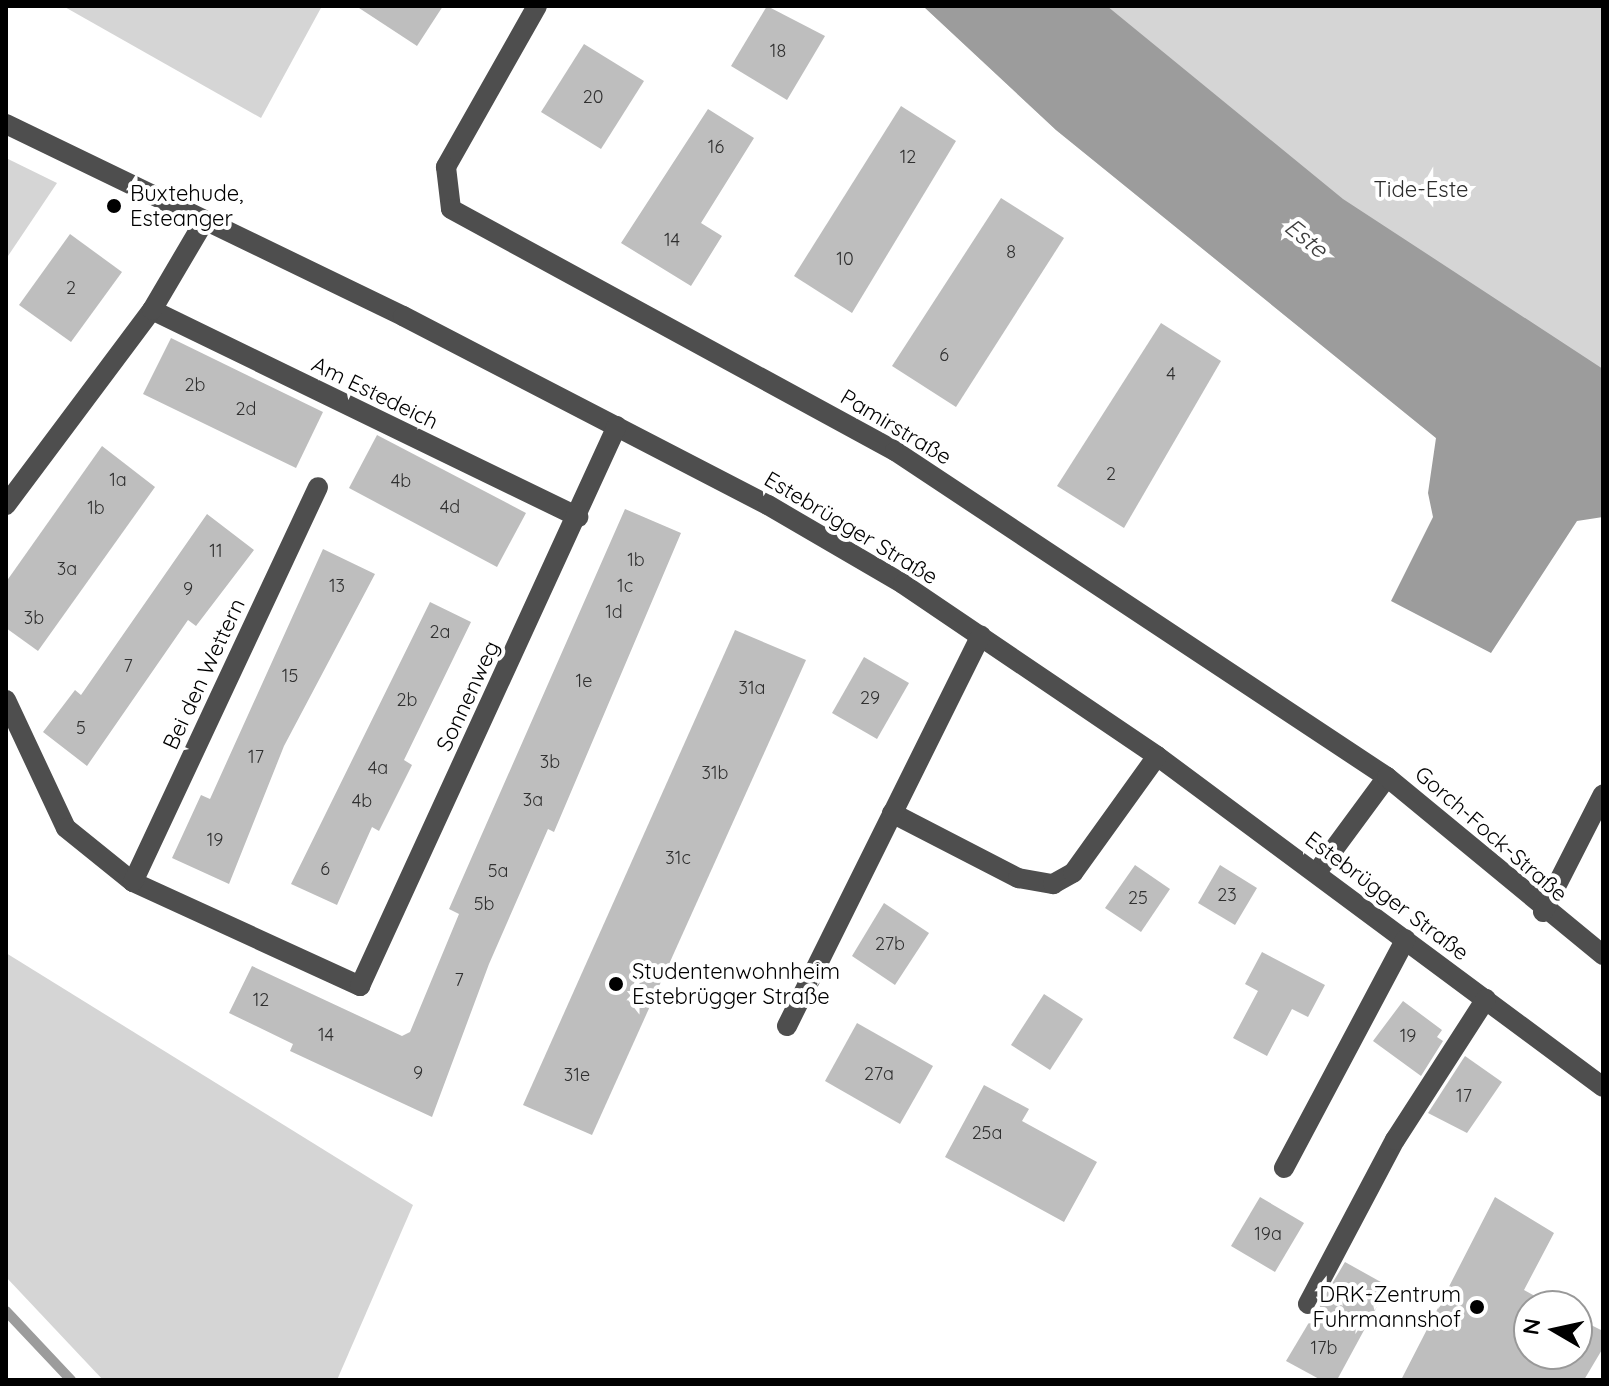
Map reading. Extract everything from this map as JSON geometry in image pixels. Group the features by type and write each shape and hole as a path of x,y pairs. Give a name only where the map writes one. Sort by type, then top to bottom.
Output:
{"street":[{"name":"Pamirstraße","path":"537,6 446,167 451,209 895,451 1387,777"},
{"name":"Estebrügger Straße","path":"6,124 205,220 768,505 981,635 1157,756 1603,1087"},
{"path":"6,505 152,310 205,220"},
{"name":"Am Estedeich","path":"152,310 578,517"},
{"name":"Sonnenweg","path":"133,882 360,986 578,517 617,426"},
{"name":"Bei den Wettern","path":"133,882 318,487"},
{"path":"787,1026 981,635"},
{"path":"6,700 66,828 133,882"},
{"path":"892,813 1018,878 1053,884 1073,873 1157,756"},
{"path":"1317,872 1387,777"},
{"name":"Gorch-Fock-Straße","path":"1387,777 1543,912 1603,955"},
{"path":"1543,912 1603,794"},
{"path":"1284,1168 1406,939"},
{"path":"1308,1304 1395,1140 1486,999"}],"green space":[{"path":"63,6 322,6 261,118"},
{"name":"Tide-Este","path":"923,6 1603,6 1603,517 1436,438 1056,130"},
{"path":"6,158 57,183 6,259"},
{"path":"6,953 413,1205 337,1380 103,1380 6,1277"}],"water":[{"name":"Este","path":"923,6 1107,6 1343,199 1603,369 1603,517 1577,521 1491,653 1391,601 1433,517 1428,493 1436,438 1056,130"}],"building":[{"path":"356,6 443,6 417,46"},
{"path":"767,6 825,36 787,100 731,66"},
{"path":"584,44 644,81 601,149 541,112"},
{"path":"901,106 956,141 852,313 794,276"},
{"path":"708,109 754,138 701,223 722,236 691,286 621,243"},
{"path":"1001,198 1064,238 956,407 892,366"},
{"path":"70,234 122,272 71,342 19,305"},
{"path":"1161,323 1221,361 1124,528 1057,486"},
{"path":"171,338 323,412 296,468 143,394"},
{"path":"377,435 526,513 497,567 349,488"},
{"path":"102,446 155,487 38,651 6,628 6,582"},
{"path":"625,509 681,533 554,832 548,829 489,964 432,1117 290,1051 293,1044 229,1013 252,966 402,1036 410,1032 459,914 449,909"},
{"path":"207,514 254,550 196,626 188,620 87,766 43,732 75,690 81,695"},
{"path":"323,549 375,574 284,746 229,884 172,858 201,795 210,799"},
{"path":"430,602 471,622 404,760 412,765 379,831 372,827 337,905 291,884"},
{"path":"735,630 806,660 592,1135 523,1105"},
{"path":"864,657 909,683 877,739 832,713"},
{"path":"1135,865 1170,889 1141,932 1105,908"},
{"path":"1220,865 1257,888 1235,925 1198,903"},
{"path":"884,903 929,933 895,985 852,956"},
{"path":"1262,952 1325,985 1308,1017 1292,1009 1267,1056 1233,1038 1258,991 1245,984"},
{"path":"1044,994 1083,1019 1050,1070 1011,1045"},
{"path":"1403,1001 1442,1030 1437,1037 1443,1041 1421,1076 1373,1041"},
{"path":"857,1023 933,1066 900,1124 825,1081"},
{"path":"1465,1056 1502,1082 1467,1133 1428,1113"},
{"path":"984,1085 1029,1109 1022,1121 1097,1162 1064,1222 945,1157"},
{"path":"1260,1197 1304,1223 1275,1272 1231,1246"},
{"name":"DRK-Zentrum Fuhrmannshof","path":"1495,1197 1554,1233 1524,1290 1513,1290 1513,1370 1590,1370 1584,1380 1401,1380"},
{"path":"1345,1262 1388,1286 1337,1380 1321,1380 1286,1361"},
{"name":"DRK-Zentrum Fuhrmannshof","path":"1593,1326 1603,1331 1603,1348 1593,1365"}],"waterway":[{"path":"6,1311 71,1380"}],"place":[{"name":"Buxtehude, Esteanger","path":"114,206"},
{"name":"Studentenwohnheim Estebrügger Straße","path":"616,984"},
{"name":"DRK-Zentrum Fuhrmannshof","path":"1477,1307"}]}
